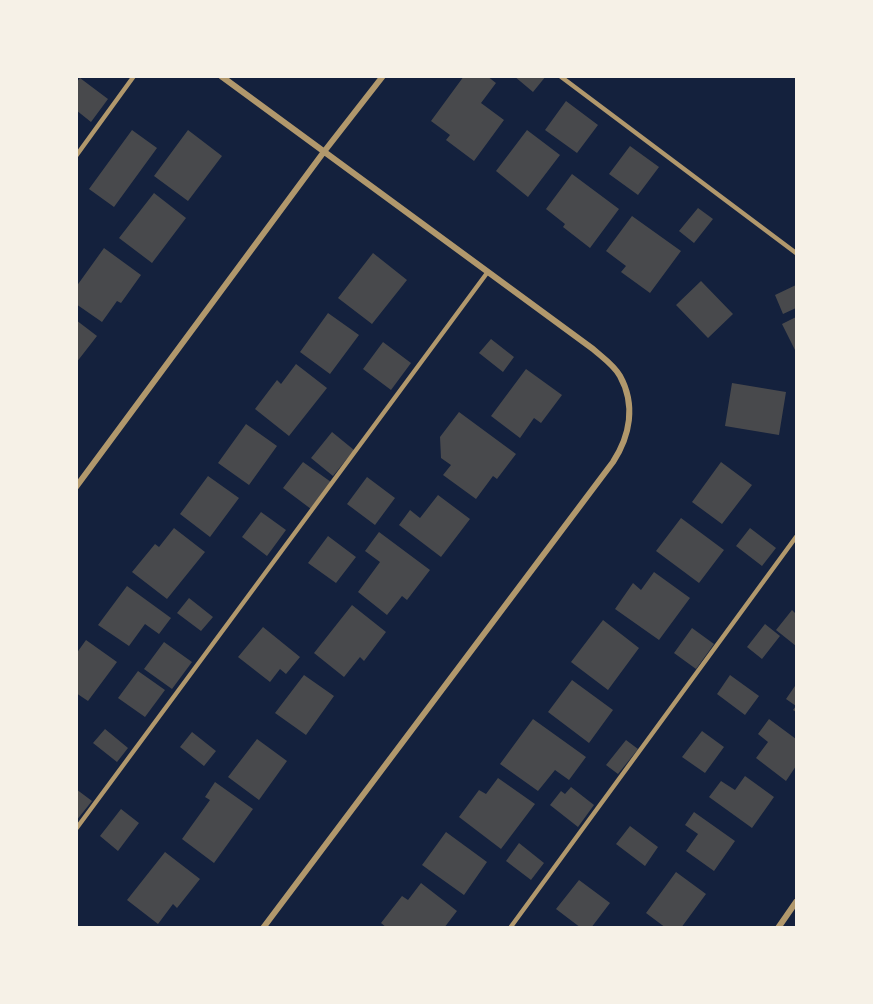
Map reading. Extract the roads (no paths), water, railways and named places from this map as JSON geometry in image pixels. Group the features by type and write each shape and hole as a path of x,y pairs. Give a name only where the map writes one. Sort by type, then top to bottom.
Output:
{"street":[{"path":"221,76 611,364 620,375 629,411 628,431 612,462 263,927"},
{"path":"76,487 323,153 383,76"},
{"path":"778,927 796,902"}],"lane":[{"path":"76,156 134,76"},
{"path":"560,76 796,253"},
{"path":"76,829 487,273"},
{"path":"510,927 796,537"}]}
